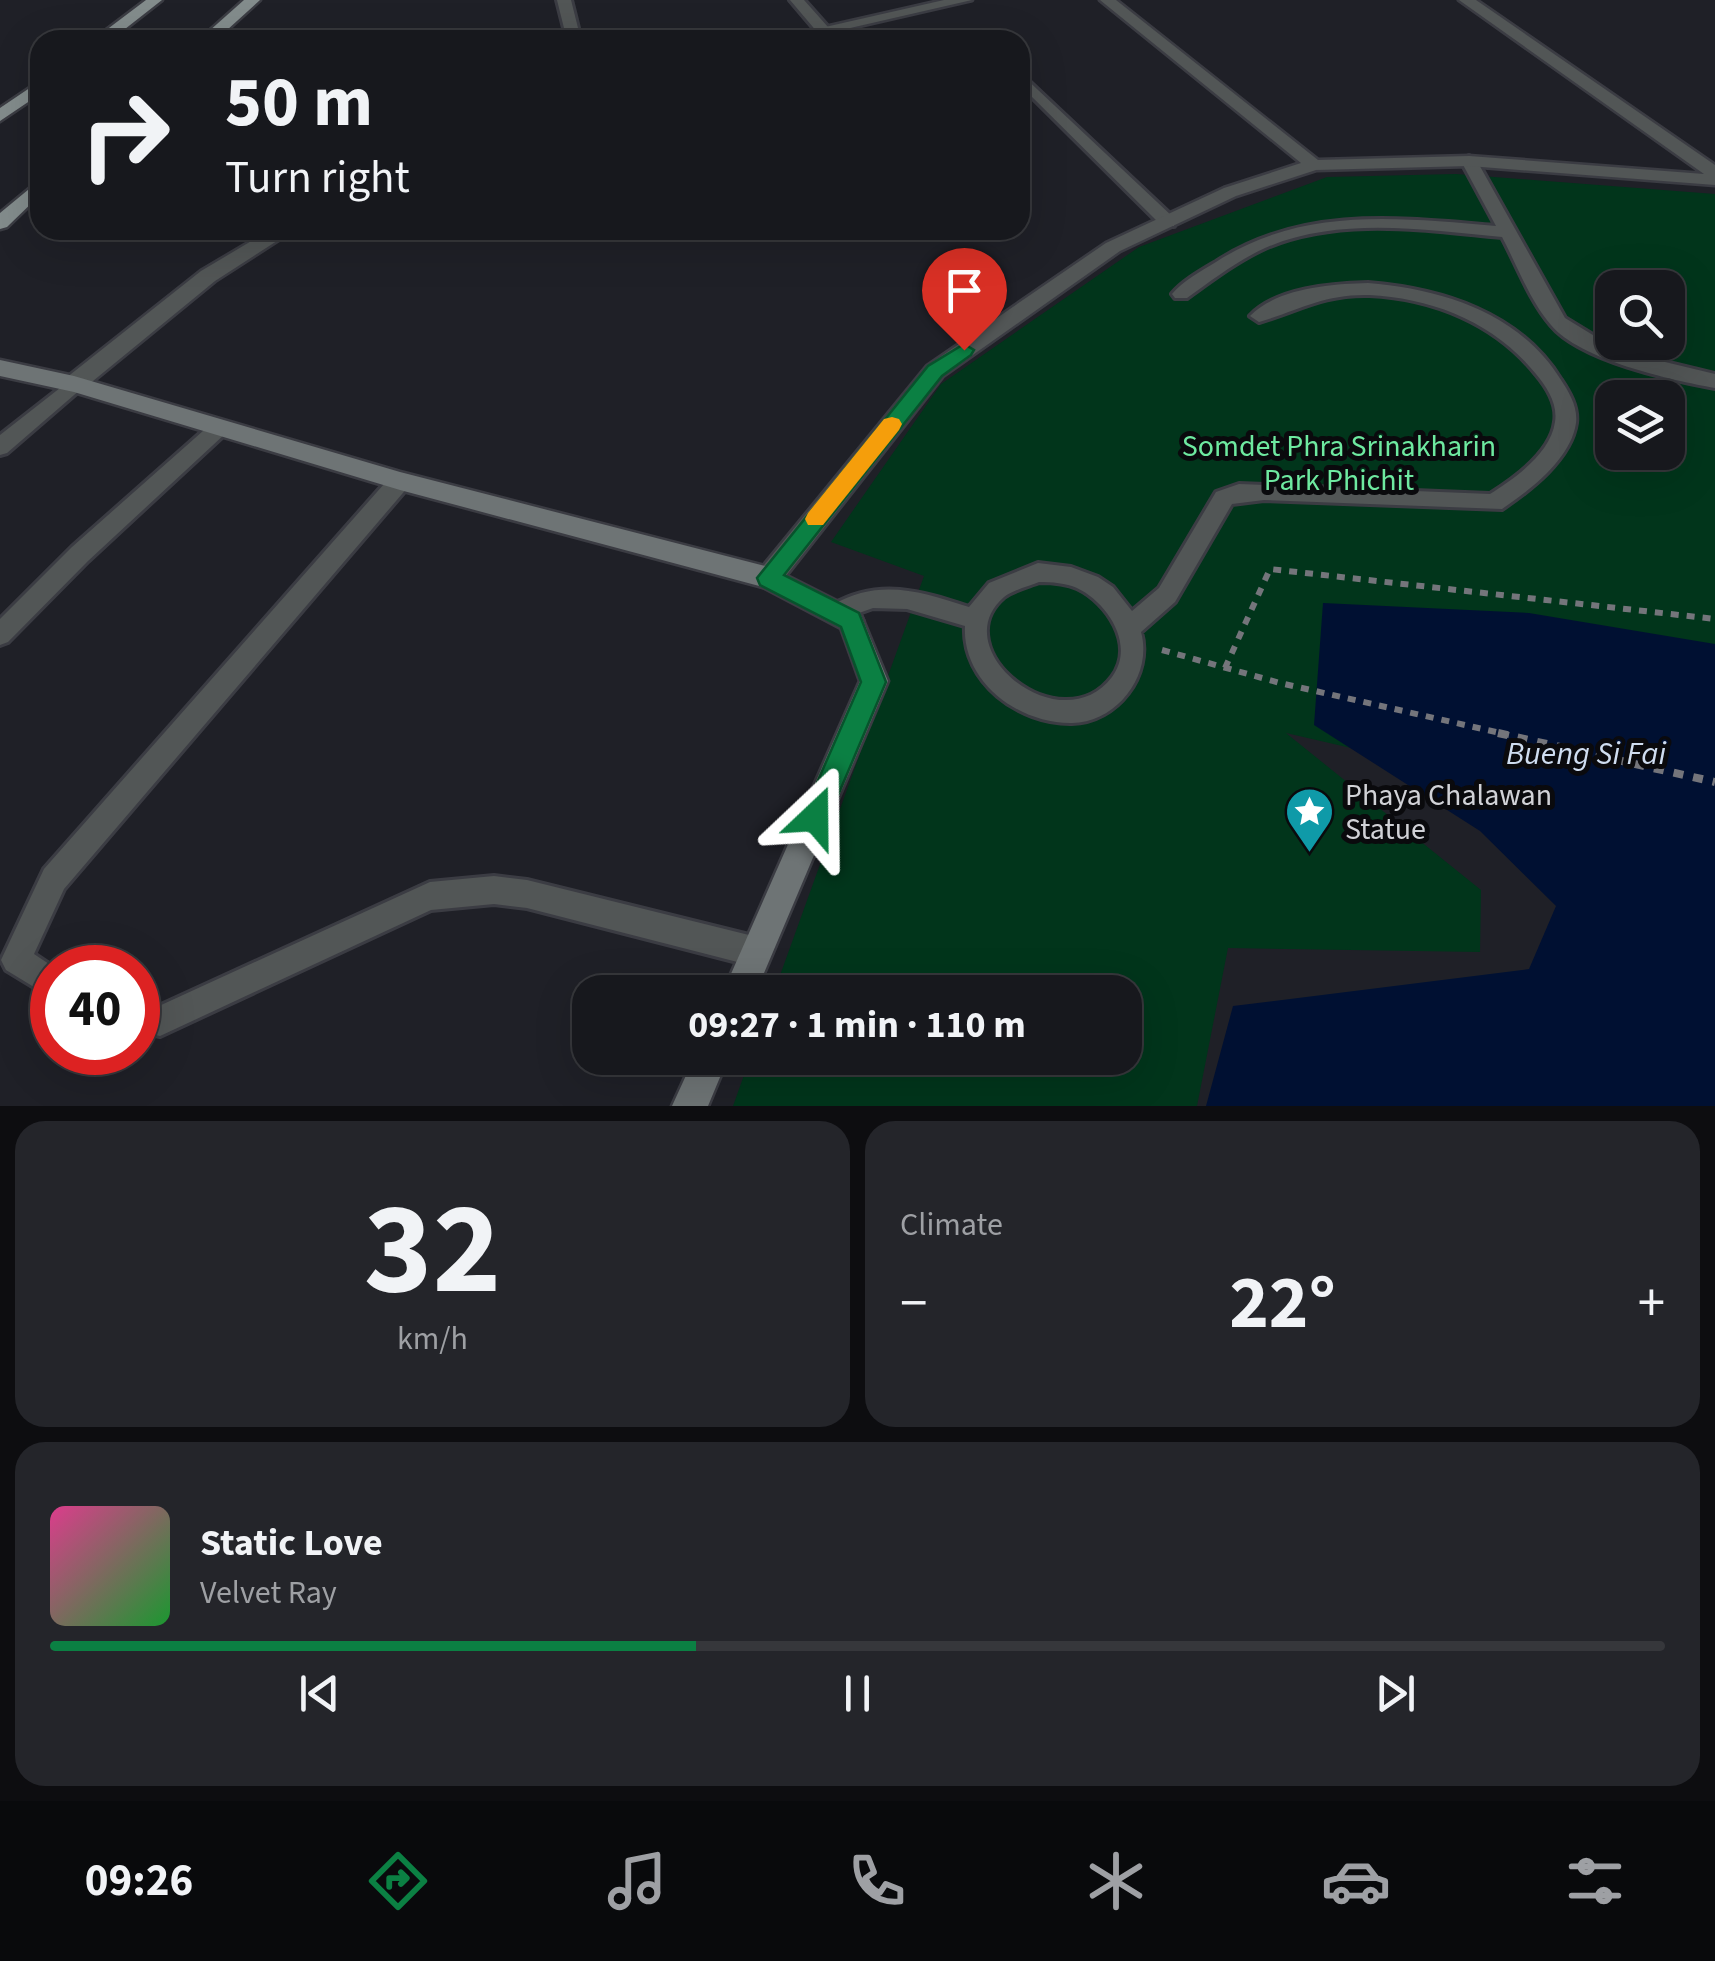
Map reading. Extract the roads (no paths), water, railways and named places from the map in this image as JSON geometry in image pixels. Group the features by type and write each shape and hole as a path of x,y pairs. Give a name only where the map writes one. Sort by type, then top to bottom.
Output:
{"main road":[{"path":"114,30 154,0"},
{"path":"218,30 253,0"},
{"path":"0,116 30,94"},
{"path":"0,222 30,194"}],"street":[{"path":"823,30 965,0"},
{"path":"1107,0 1314,166"},
{"path":"1466,0 1715,176"},
{"path":"768,578 935,371 1114,247 1230,192 1314,166 1469,161 1715,176"},
{"path":"74,384 208,276 267,240"},
{"path":"0,368 74,384 400,481 768,578 851,621 874,682 747,975"},
{"path":"690,1106 704,1075"}],"lane":[{"path":"564,0 572,30"},
{"path":"797,0 823,30"},
{"path":"1030,87 1168,222"},
{"path":"1469,161 1547,307 1576,336 1644,364 1715,380"},
{"path":"1180,294 1262,244 1301,231 1348,224 1507,232"},
{"path":"1132,635 1167,594 1224,498 1239,492 1264,492 1494,503 1522,486 1564,431 1563,404 1540,363 1506,332 1465,309 1422,297 1339,290 1290,300 1260,316"},
{"path":"0,448 74,384"},
{"path":"0,636 80,554 219,428"},
{"path":"30,969 16,960 54,880 400,481"},
{"path":"1038,572 1065,574 1090,583 1111,599 1132,635 1132,667 1120,688 1102,702 1078,710 1052,711 1026,704 1004,690 987,672 976,651 976,620 979,608 993,590 1014,578 1038,572"},
{"path":"851,621 840,612 866,598 886,596 976,620"},
{"path":"160,1021 430,896 494,890 527,894 757,952"}],"water":[{"name":"Bueng Si Fai","path":"1323,603 1529,613 1715,644 1715,1106 1206,1106 1233,1006 1529,969 1556,906 1480,831 1314,725"}],"place":[{"name":"Phaya Chalawan Statue","path":"1310,854"}],"park label":[{"name":"Somdet Phra Srinakharin Park Phichit","path":"1339,463"}]}
